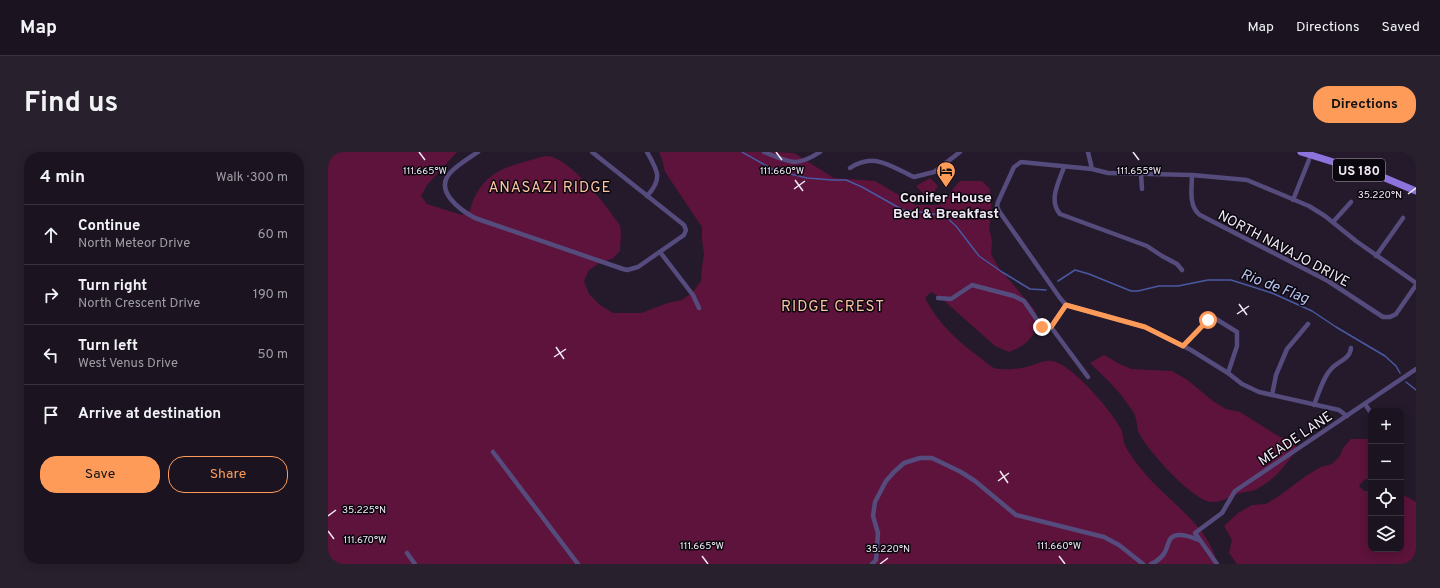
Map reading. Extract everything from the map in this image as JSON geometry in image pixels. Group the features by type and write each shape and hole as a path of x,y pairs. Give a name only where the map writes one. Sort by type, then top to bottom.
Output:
{"main road":[{"name":"US 180","path":"1301,152 1385,178 1416,191"}],"street":[{"path":"478,152 451,172 446,178 444,185 449,198 471,216 627,270 638,267 684,235 686,230 681,222 592,152"},
{"path":"647,152 657,173 657,181 647,196"},
{"path":"764,152 787,161 802,162 820,152"},
{"path":"850,168 859,162 878,160 914,177 934,172 960,152"},
{"path":"1088,152 1092,169"},
{"path":"1293,200 1309,160"},
{"path":"1347,416 1339,410 1259,392 1242,384 1228,373 1183,346 1145,327 1066,305 999,211 998,202 1014,167 1022,162 1092,169 1108,173 1192,175 1247,180 1309,206 1326,216 1376,256 1416,284"},
{"path":"1064,167 1054,199 1056,209 1060,214 1147,246 1177,264 1182,270"},
{"path":"1141,174 1142,189"},
{"name":"NORTH NAVAJO DRIVE","path":"1192,175 1192,203 1196,212 1200,215 1328,282 1383,317 1390,318 1396,314 1416,284"},
{"path":"1333,222 1351,202"},
{"path":"1376,256 1403,218"},
{"path":"660,252 693,295 699,308"},
{"path":"938,298 951,299 972,284 1014,296 1024,301 1042,327 1051,327"},
{"path":"1051,327 1066,305"},
{"path":"1183,346 1208,320 1216,319 1231,327 1237,332 1237,346 1228,373"},
{"path":"1272,395 1276,375 1287,349 1308,324"},
{"path":"1051,327 1088,377"},
{"path":"1314,405 1332,367 1342,362 1351,353 1351,348"},
{"name":"MEADE LANE","path":"1200,540 1195,533 1222,514 1235,491 1416,369"},
{"path":"1365,404 1368,408"},
{"path":"494,452 578,564"},
{"path":"872,564 876,560 878,534 873,516 875,502 886,481 894,472 904,463 920,458 932,458 961,472 975,481 1016,515 1104,537 1123,548 1143,564"},
{"path":"1151,564 1166,551 1167,543 1175,535 1180,534 1200,540 1217,564"},
{"path":"407,553 415,564"}],"shaded area":[{"path":"328,152 457,152 427,185 421,196 427,204 462,215 470,210 478,190 498,172 516,164 547,156 564,163 593,190 618,222 621,229 620,251 612,259 601,262 589,270 584,281 589,294 600,305 613,313 641,313 668,303 682,300 693,292 701,281 704,254 702,227 665,172 659,152 794,153 834,178 875,181 916,205 940,205 960,181 982,181 990,189 992,213 989,227 992,241 991,254 999,268 1034,309 1039,322 1028,341 1009,352 995,346 941,298 931,292 925,298 930,307 949,332 973,353 996,369 1027,367 1042,362 1052,361 1064,366 1080,379 1110,412 1122,431 1125,446 1138,465 1152,482 1186,514 1206,538 1213,550 1217,564 328,564"},
{"path":"930,178 938,186 929,200 916,186"},
{"path":"1104,355 1131,369 1172,371 1186,379 1213,401 1226,409 1240,412 1280,437 1291,439 1297,448 1278,473 1259,488 1215,502 1203,499 1181,483 1159,460 1142,439 1138,431 1134,413 1130,407 1114,387 1090,363"},
{"path":"1351,439 1368,439 1368,479 1364,480 1359,486 1364,491 1368,491 1368,552 1404,552 1404,495 1416,502 1416,564 1237,564 1229,553 1232,540 1224,526 1238,513 1252,505 1266,504 1307,475 1321,467 1332,464 1340,456 1343,448"}],"waterway":[{"name":"Rio de Flag","path":"742,152 774,170 807,178 846,180 862,187 903,210 929,213 946,217 956,226 979,256 1030,289 1046,290"},
{"name":"Rio de Flag","path":"1058,281 1075,270 1131,291 1138,291 1159,286 1178,286 1208,280 1231,280 1272,293 1312,311 1385,356 1396,366 1400,373"},
{"name":"Rio de Flag","path":"1406,382 1416,390"}],"place":[{"name":"Conifer House Bed & Breakfast","path":"946,188"}],"district":[{"name":"ANASAZI RIDGE","path":"550,187"},
{"name":"RIDGE CREST","path":"833,306"}],"route":[{"path":"1042,327 1051,327 1066,305 1145,327 1183,346 1208,320"}]}
